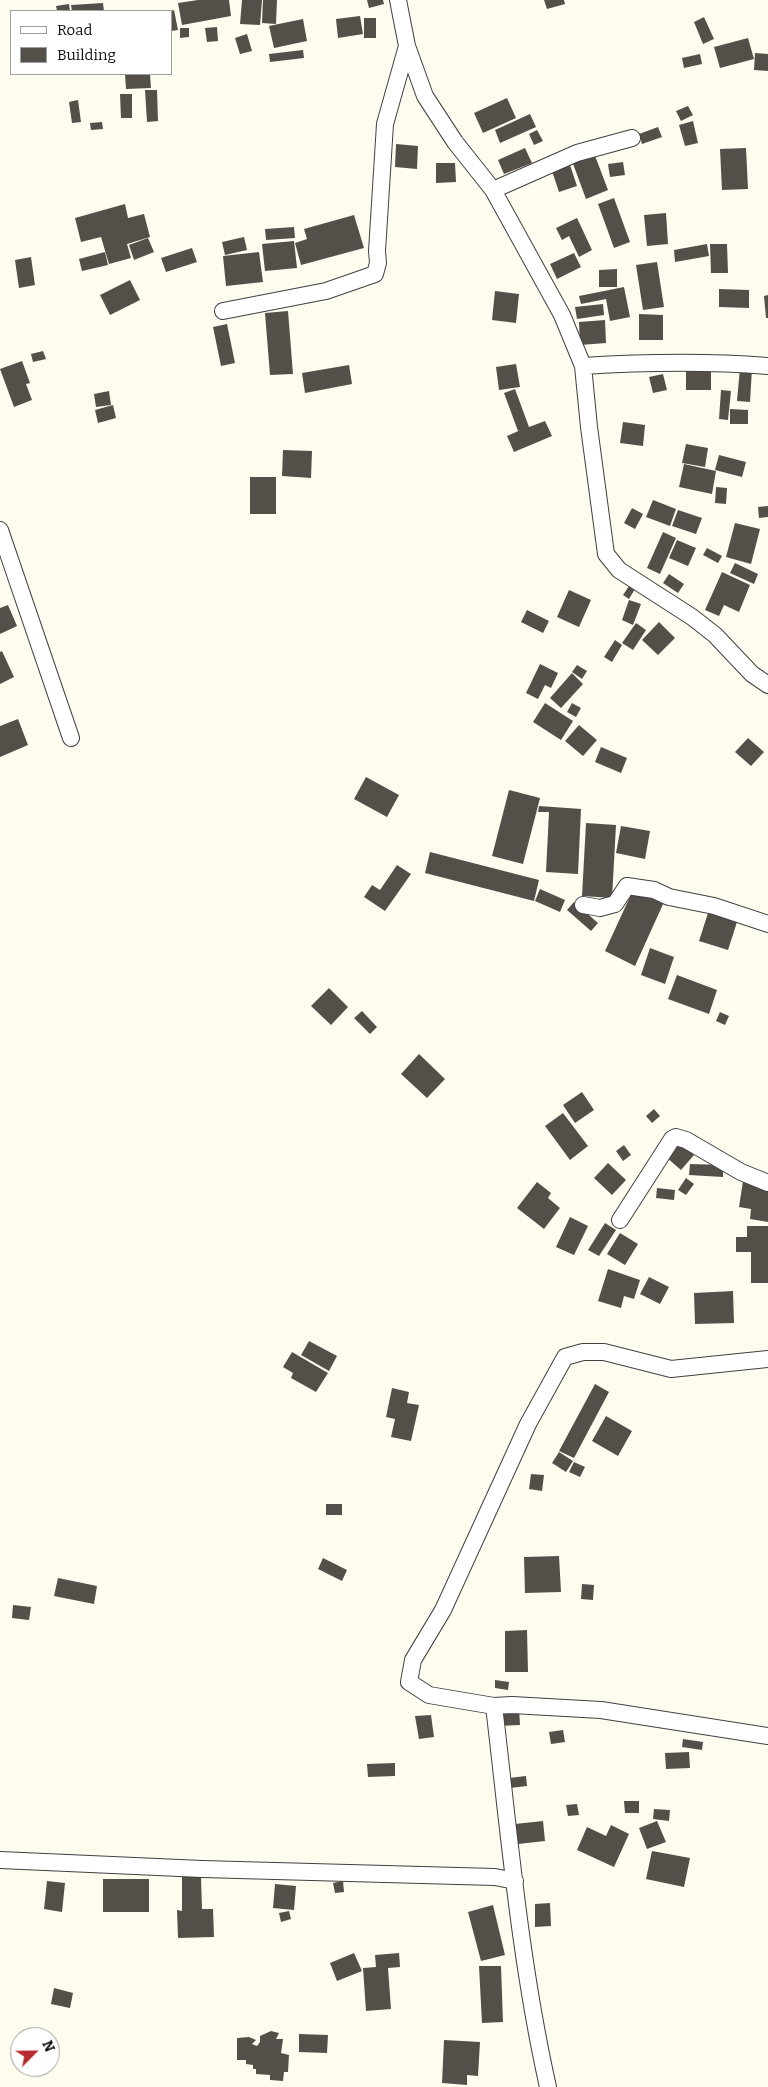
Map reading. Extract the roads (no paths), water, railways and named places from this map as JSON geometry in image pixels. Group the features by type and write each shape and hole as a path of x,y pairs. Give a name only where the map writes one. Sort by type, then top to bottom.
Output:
{"street":[{"path":"398,0 407,46 425,96 460,148 493,190 562,315 583,366 606,554 619,570 692,617 715,635 752,674 768,685"},
{"path":"223,311 326,291 375,274 378,263 377,251 385,124 407,46"},
{"path":"493,190 577,153 632,138"},
{"path":"583,366 654,362 732,363 768,366"},
{"path":"0,530 71,738"},
{"path":"583,905 600,908 616,904 627,886 638,886 654,890 669,897 720,908 768,924"},
{"path":"620,1220 672,1139 676,1137 686,1140 741,1172 768,1183"},
{"path":"768,1359 671,1369 604,1352 583,1352 565,1357 528,1424 443,1610 413,1660 409,1682 429,1695 494,1706 512,1705 601,1710 768,1736"},
{"path":"494,1706 515,1881 537,2040 548,2087"},
{"path":"0,1860 212,1869 495,1877 515,1881"}]}
